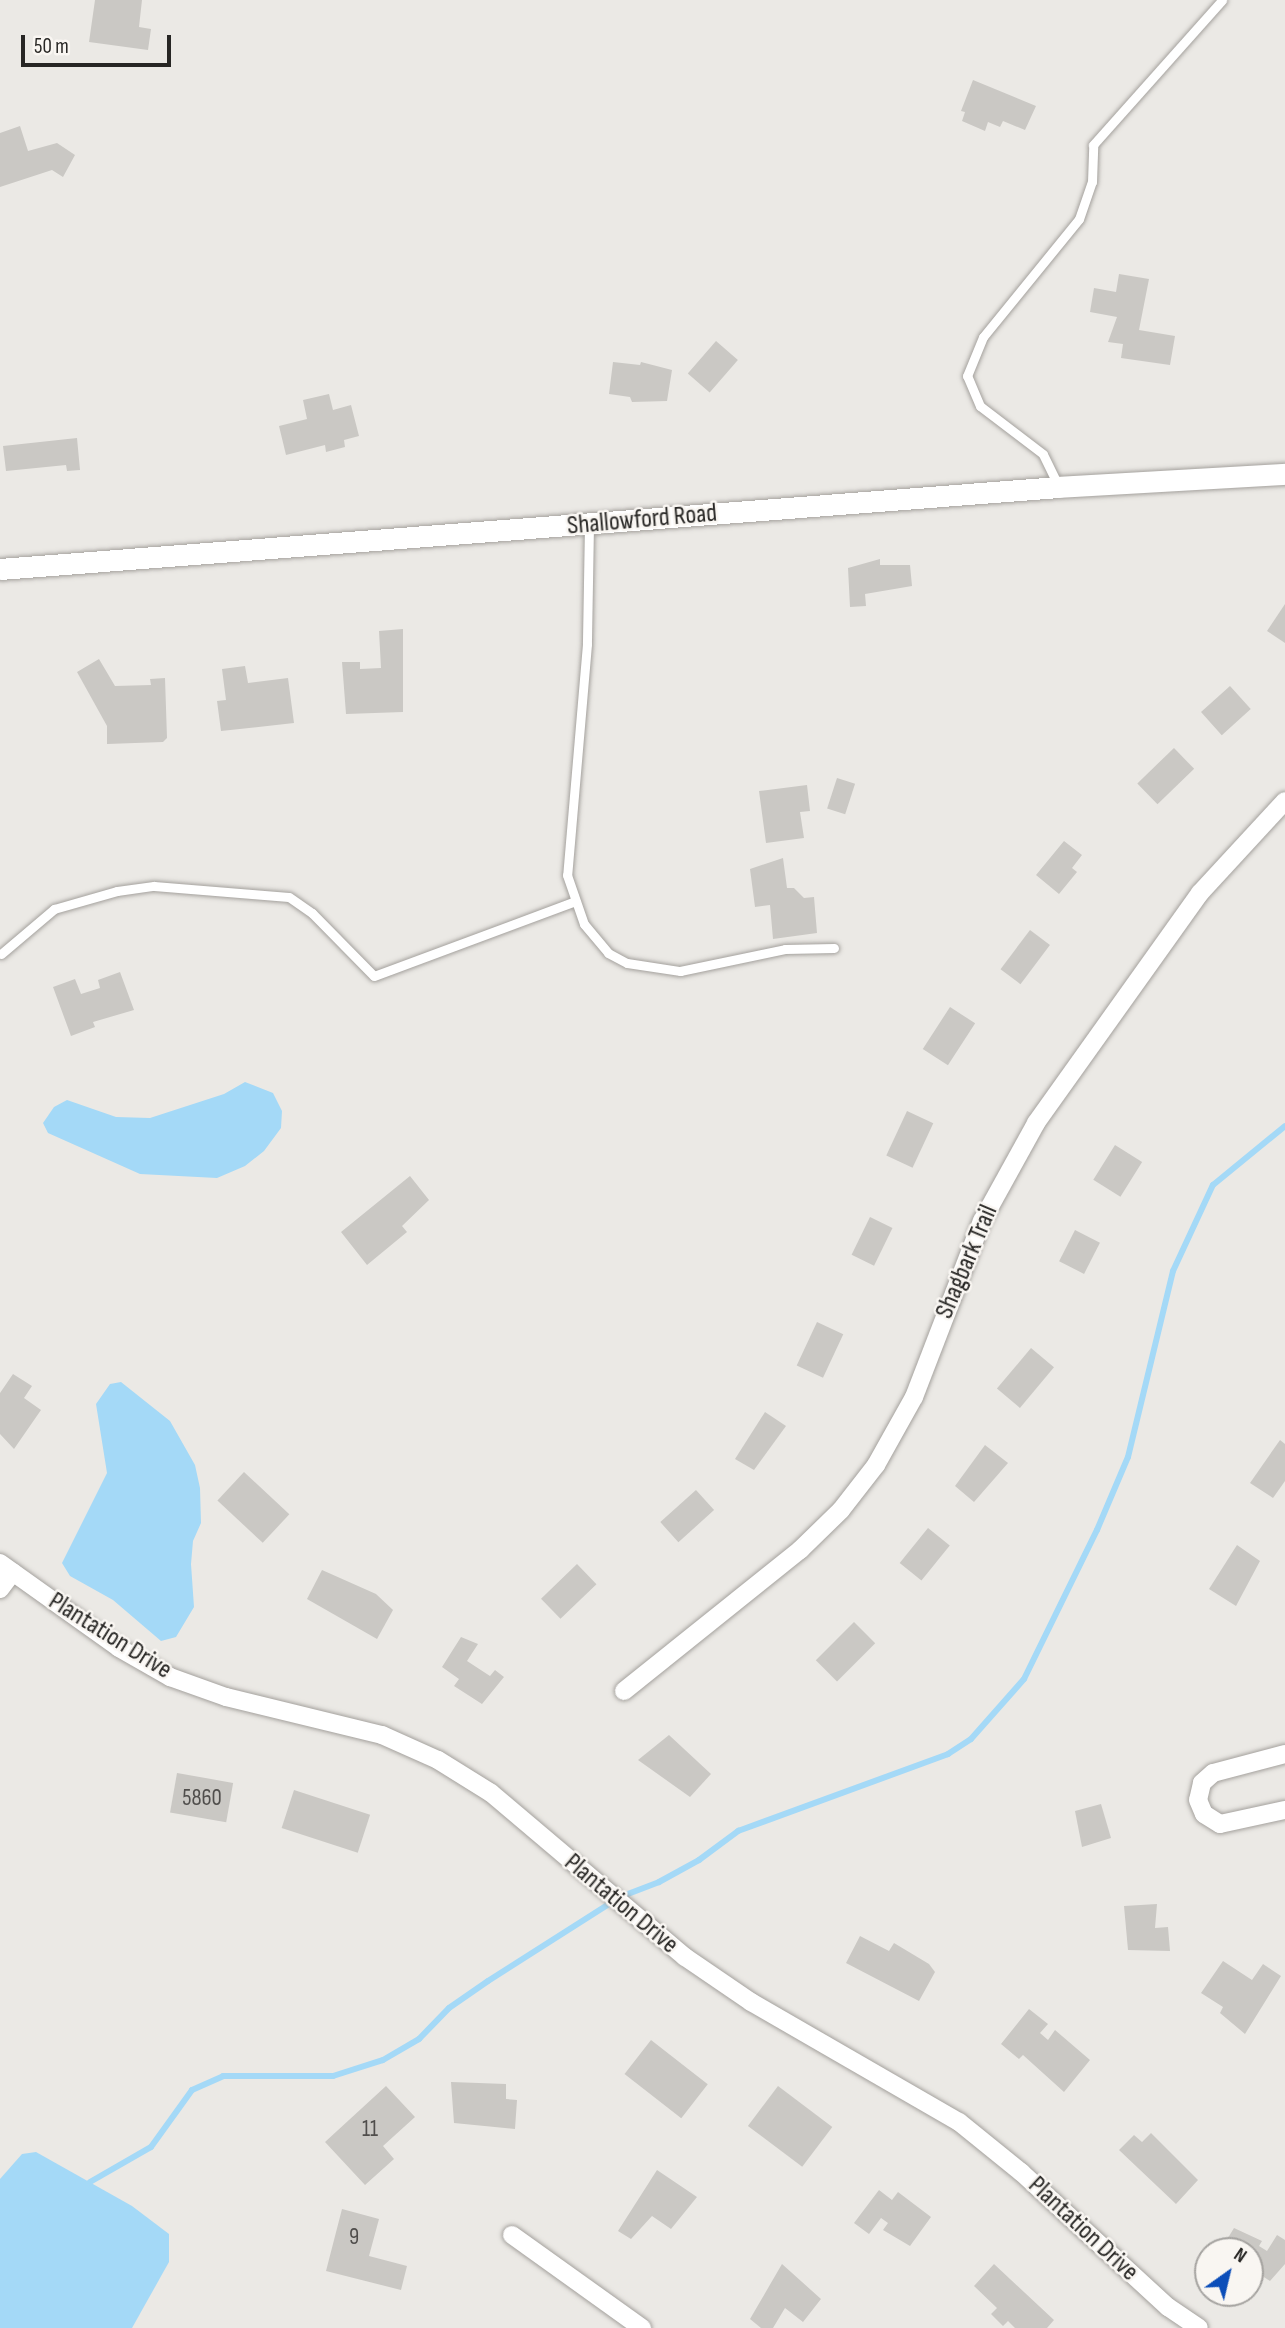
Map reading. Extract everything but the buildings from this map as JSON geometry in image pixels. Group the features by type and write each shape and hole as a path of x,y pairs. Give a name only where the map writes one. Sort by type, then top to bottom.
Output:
{"street":[{"name":"Shallowford Road","path":"0,569 1058,487 1285,474"},
{"name":"Shagbark Trail","path":"624,1691 800,1550 841,1510 876,1465 914,1397 982,1221 1036,1123 1200,893 1285,801"},
{"path":"0,1589 6,1567"},
{"name":"Plantation Drive","path":"6,1567 119,1648 170,1676 226,1697 382,1735 438,1760 491,1793 685,1957 751,2002 959,2122 1021,2172 1168,2307 1199,2328"},
{"path":"1285,1754 1213,1773 1202,1783 1198,1800 1204,1814 1220,1824 1285,1810"},
{"path":"512,2235 642,2328"}],"lane":[{"path":"1058,487 1043,454 980,406 967,376 983,337 1079,219 1092,182 1093,145 1223,0"},
{"path":"589,525 587,643 567,876 584,924 608,953 626,963 680,971 785,949 834,948"},
{"path":"1,954 54,909 117,891 154,886 289,897 312,913 374,976 576,901"}],"water":[{"path":"245,1082 273,1093 282,1111 281,1128 264,1151 245,1166 217,1178 140,1174 48,1133 43,1123 54,1107 67,1100 116,1117 150,1118 224,1094"},
{"path":"121,1382 170,1421 195,1465 200,1488 201,1523 193,1541 191,1564 194,1607 176,1637 161,1641 113,1600 70,1576 62,1563 107,1473 96,1404 110,1384"},
{"path":"36,2152 132,2206 169,2234 169,2262 132,2328 0,2328 0,2179 22,2154"}],"waterway":[{"path":"90,2182 151,2147 192,2090 223,2076 333,2076 383,2060 419,2039 449,2008 488,1981 620,1897 659,1882 699,1860 738,1831 948,1754 971,1739 1024,1679 1097,1530 1128,1457 1173,1271 1213,1185 1285,1126"}]}
